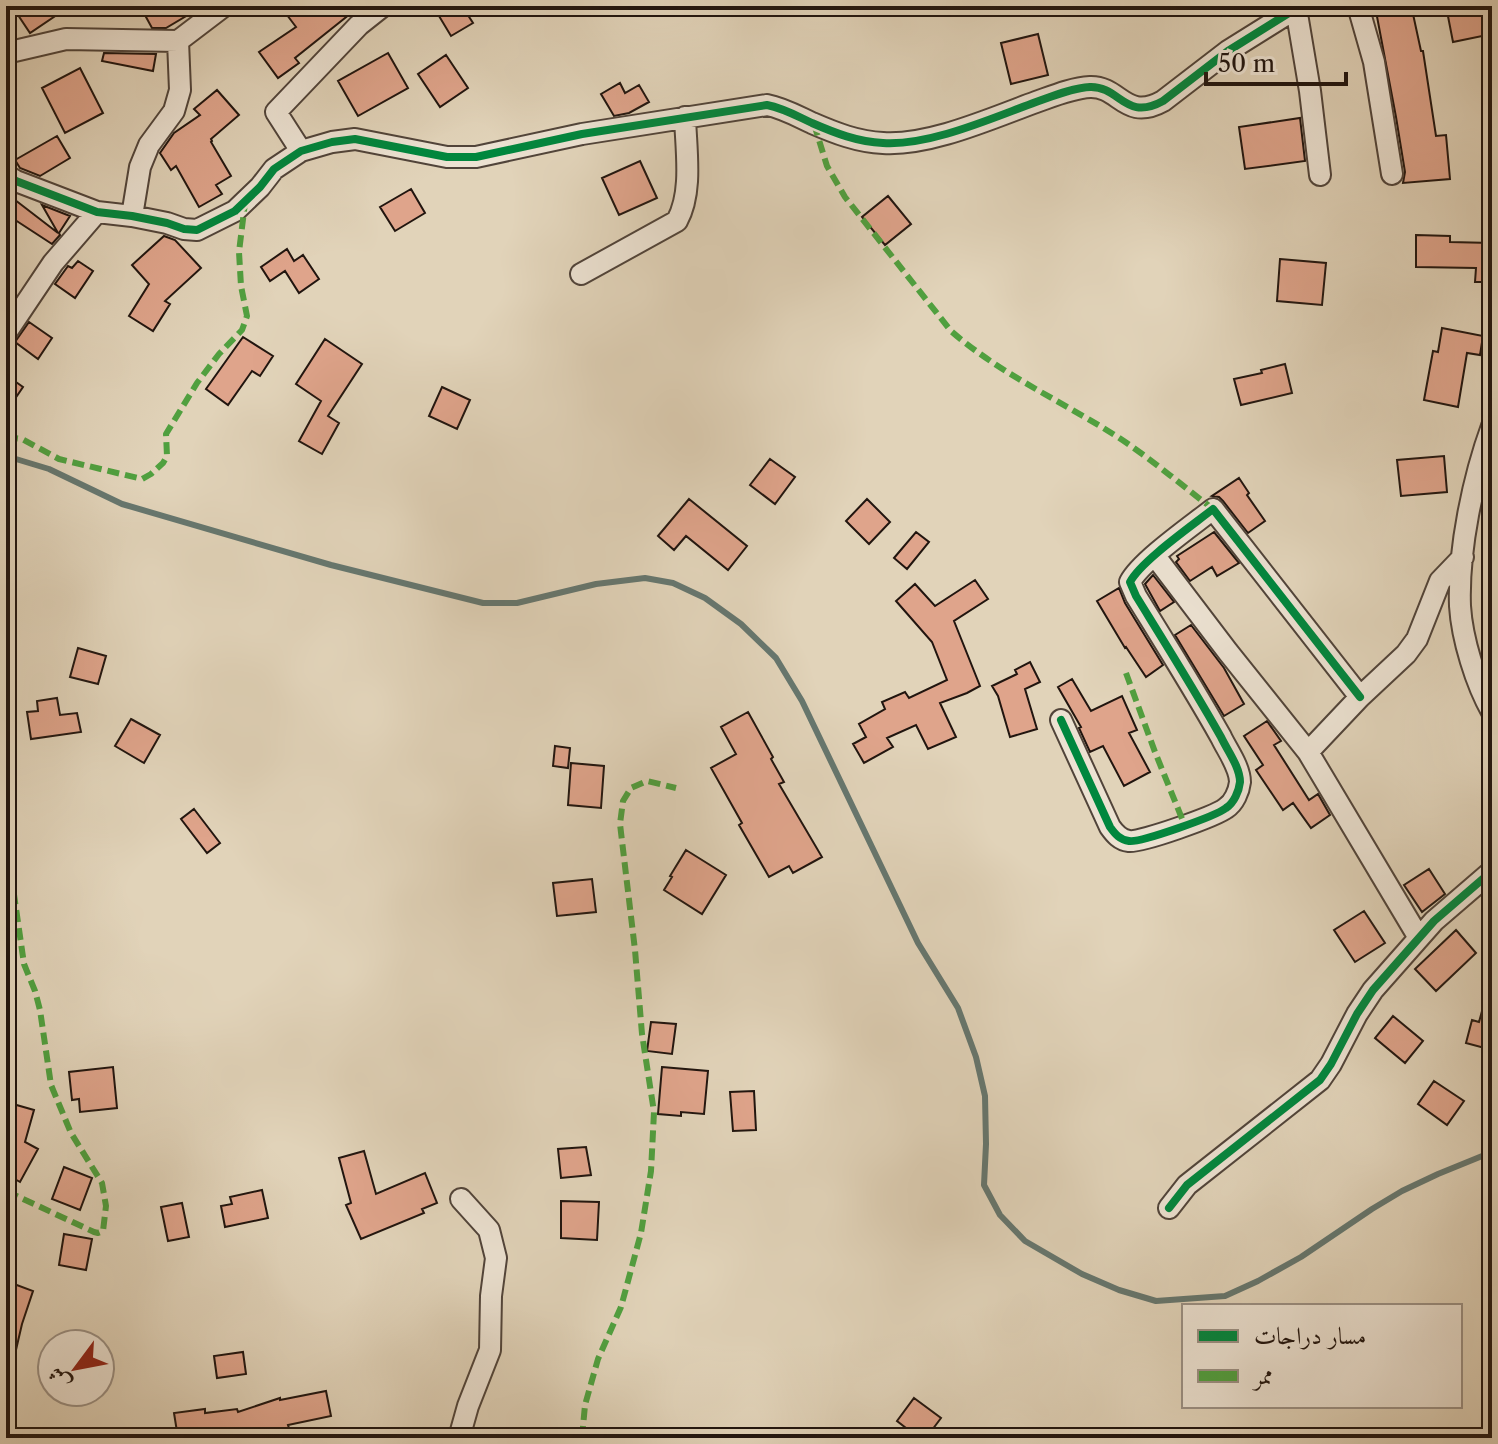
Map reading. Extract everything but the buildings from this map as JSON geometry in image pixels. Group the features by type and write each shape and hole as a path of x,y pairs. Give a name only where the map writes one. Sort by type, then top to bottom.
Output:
{"street":[{"path":"6,53 66,39 178,41 224,6"},
{"path":"301,151 276,112 359,25 383,6"},
{"path":"1358,6 1374,62 1392,174"},
{"path":"6,175 97,212 197,230 235,211 274,169 301,151 355,139 447,157 476,157 568,137 767,105 781,107 842,136 885,143 924,140 1082,88 1104,90 1137,108 1151,107 1228,51 1298,7 1320,175"},
{"path":"132,216 140,167 149,145 174,111 180,90 178,41"},
{"path":"581,274 677,221 684,209 687,191 685,117"},
{"path":"6,333 53,263 97,212"},
{"path":"1492,426 1484,446 1468,516 1460,608 1470,658 1492,712"},
{"path":"1061,720 1110,827 1125,841 1134,842 1185,826 1225,809 1233,802 1240,782 1233,761 1191,682 1130,584 1133,577 1155,556 1213,509 1360,697"},
{"path":"1155,556 1308,752 1419,938"},
{"path":"1308,752 1406,654 1417,639 1440,581 1463,557"},
{"path":"1169,1208 1187,1185 1320,1080 1373,990 1434,921 1492,871"},
{"path":"459,1438 490,1350 491,1296 496,1258 489,1230 461,1199"}],"waterway":[{"path":"6,456 49,469 122,504 331,565 483,603 517,603 596,584 645,578 673,583 705,598 741,624 776,658 802,701 918,943 958,1008 976,1057 985,1096 984,1185 1000,1215 1025,1241 1082,1274 1156,1301 1225,1296 1301,1257 1402,1191 1492,1152"}],"marked path":[{"path":"814,124 827,166 845,197 951,331 1009,373 1126,443 1213,509"},
{"path":"6,437 22,439 59,459 142,479 163,463 167,456 166,434 197,383 242,330 247,316 239,252 245,203"},
{"path":"1126,673 1185,826"},
{"path":"582,1438 585,1405 598,1359 621,1307 641,1233 651,1171 654,1112 642,1034 620,824 623,801 631,788 647,781 676,788"},
{"path":"6,839 24,964 40,1010 51,1085 71,1133 102,1183 106,1206 103,1231 94,1232 6,1191"}],"cycle path":[{"path":"6,175 97,212 197,230 235,211 274,169 301,151 355,139 447,157 476,157 582,134 767,105 856,139 901,143 961,130 1083,88 1100,88 1131,106 1150,106 1163,101 1228,51 1300,6"},
{"path":"1061,720 1110,827 1123,839 1147,838 1178,828 1219,812 1231,803 1240,782 1236,765 1130,582 1156,554 1213,509 1360,697"},
{"path":"1169,1208 1187,1185 1320,1080 1373,990 1434,921 1492,871"}]}
